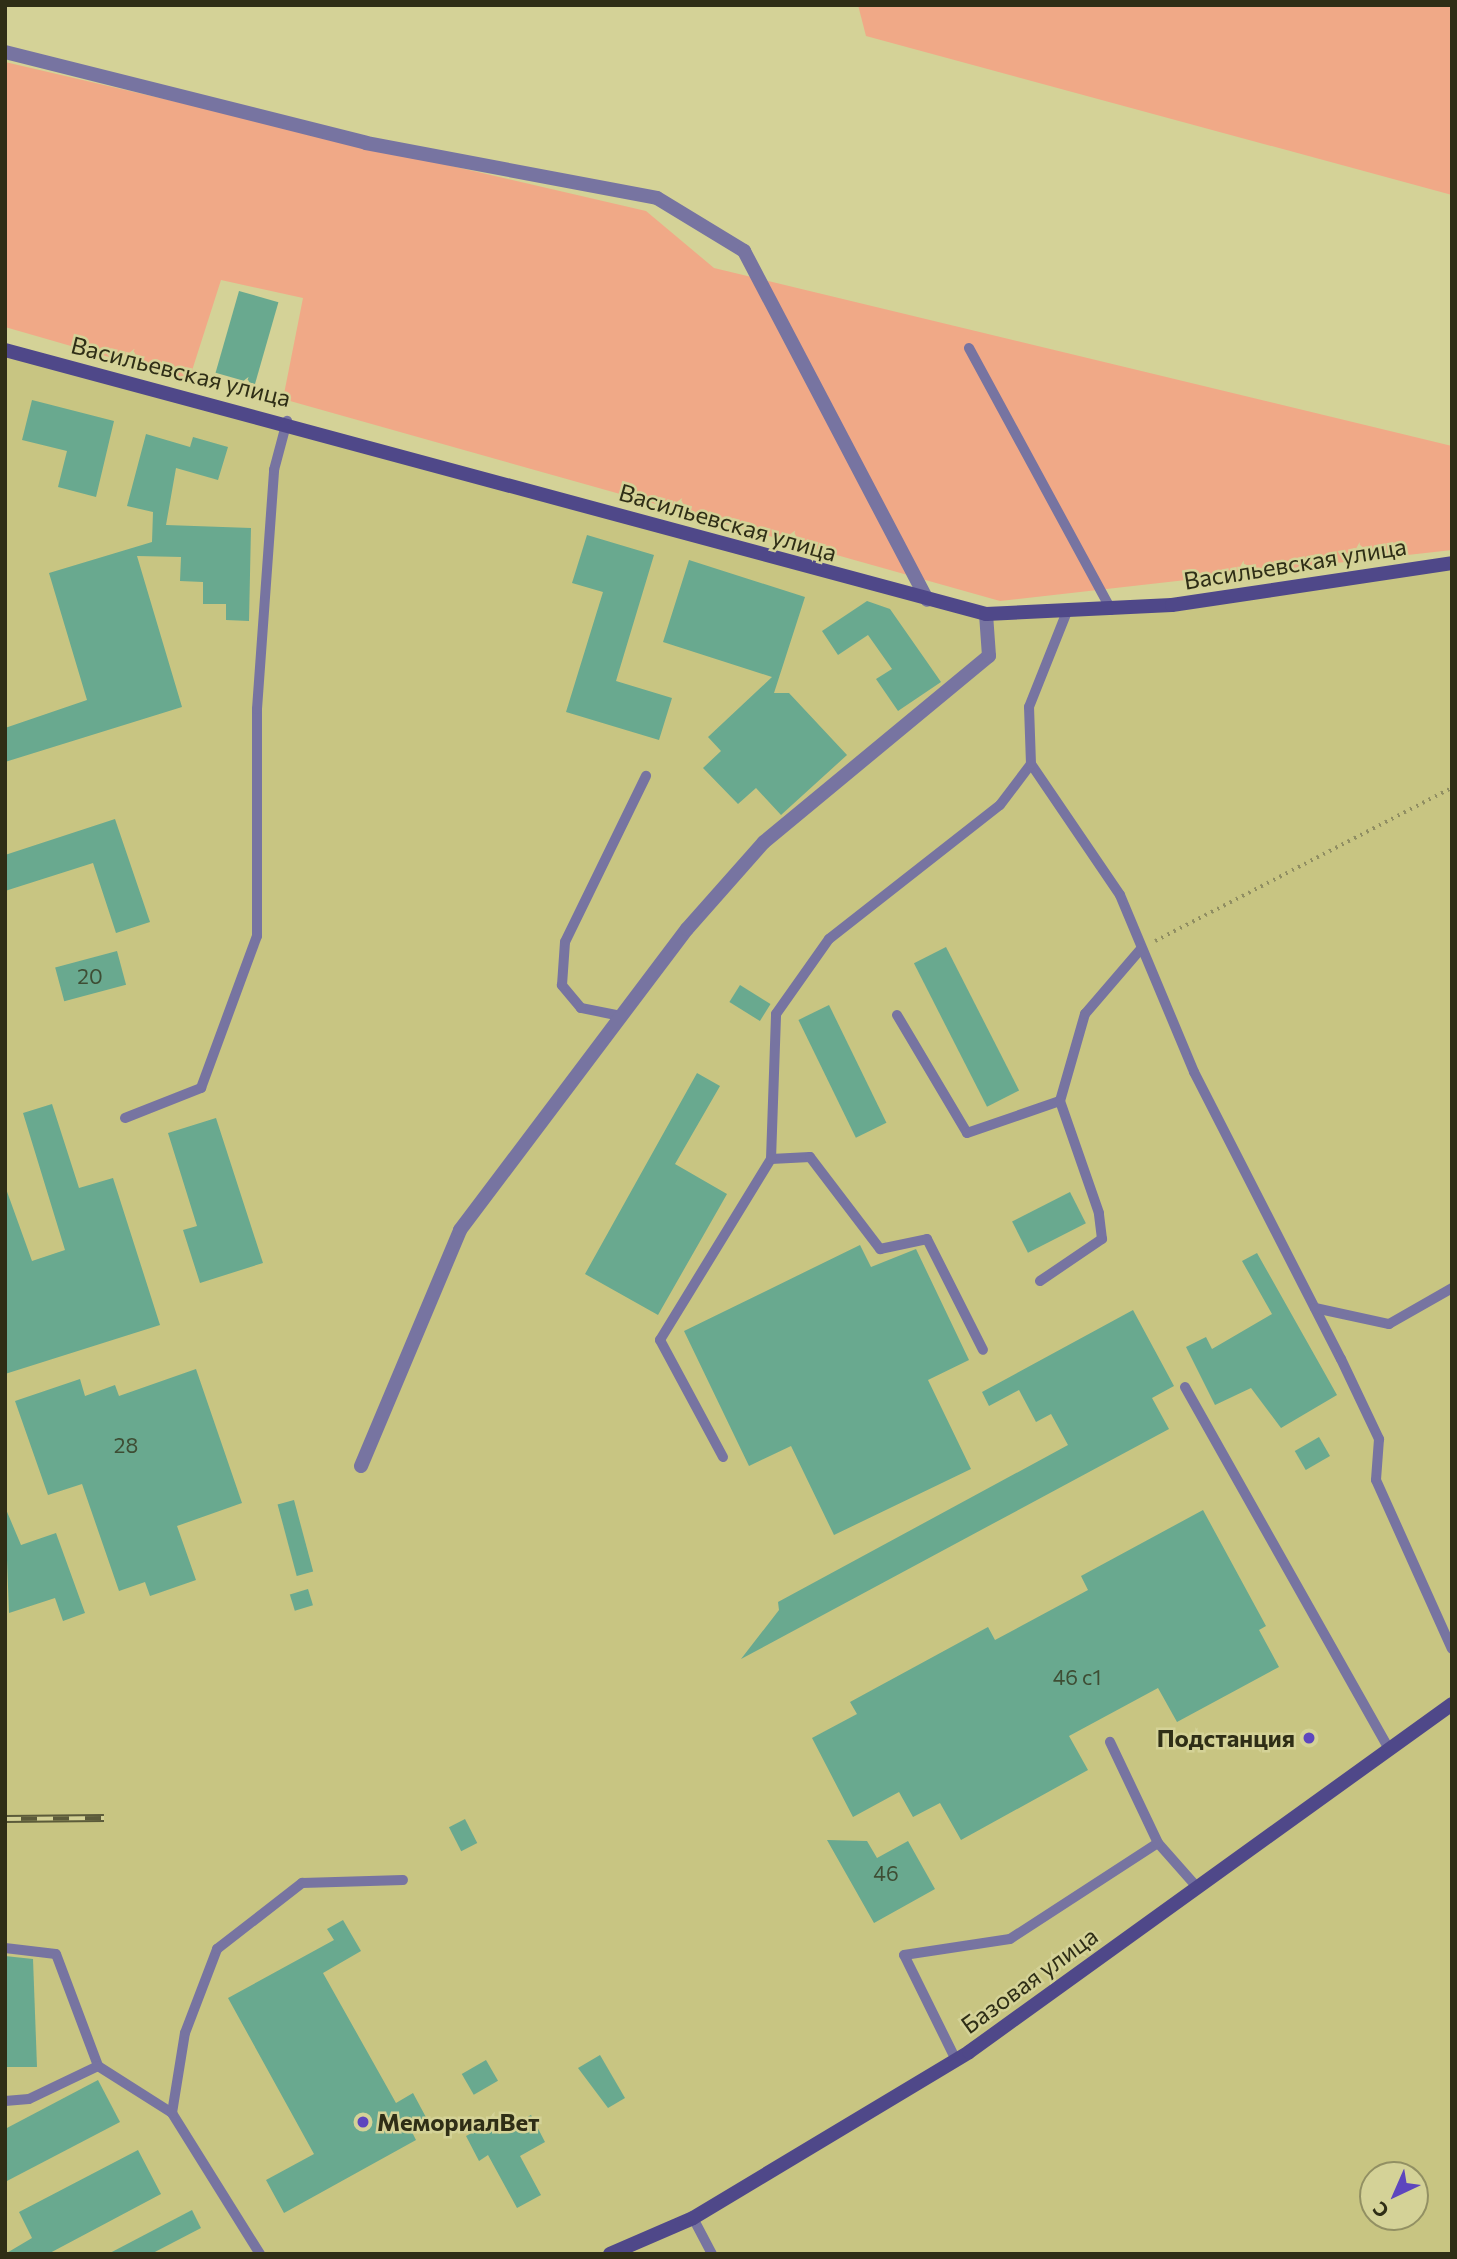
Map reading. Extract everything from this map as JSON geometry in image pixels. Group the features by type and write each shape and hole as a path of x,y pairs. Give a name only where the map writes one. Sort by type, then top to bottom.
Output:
{"street":[{"path":"5,52 366,143 657,198 744,251 927,600"},
{"name":"Васильевская улица","path":"5,350 287,421 927,600 986,614 1066,614 1111,610 1452,563"},
{"path":"360,1466 460,1230 621,1016 764,842 989,656 986,614"},
{"name":"Базовая улица","path":"610,2254 693,2217 956,2060 1388,1746 1452,1704"}],"lane":[{"path":"969,348 1111,610"},
{"path":"125,1118 201,1088 257,936 257,709 274,470 287,421"},
{"path":"1066,614 1029,707 1031,764 1120,895 1194,1072 1379,1439 1376,1480 1452,1649"},
{"path":"723,1457 660,1340 771,1159 776,1014 829,939 1000,805 1031,764"},
{"path":"621,1016 581,1008 562,985 565,942 646,776"},
{"path":"1040,1281 1102,1239 1099,1213 1060,1101 1085,1014 1141,949"},
{"path":"897,1015 967,1133 1060,1101"},
{"path":"771,1159 810,1157 880,1249 927,1239 983,1350"},
{"path":"1315,1308 1389,1324 1452,1288"},
{"path":"1185,1387 1388,1746"},
{"path":"1110,1742 1158,1843 1196,1886"},
{"path":"956,2060 904,1955 1010,1939 1158,1843"},
{"path":"172,2113 185,2033 217,1949 302,1883 403,1880"},
{"path":"5,1948 56,1954 98,2066 172,2113 260,2254"},
{"path":"5,2101 29,2099 98,2066"},
{"path":"693,2217 712,2254"}],"path":[{"path":"1141,949 1452,788"}],"shaded area":[{"path":"858,5 1452,5 1452,195 866,36"},
{"path":"5,62 646,211 714,268 1452,446 1452,550 1000,601 283,399 303,298 221,280 189,380 5,327"},
{"path":"5,350 986,614 1076,613 1452,562 1452,2254 5,2254"}],"building":[{"path":"239,291 278,302 255,384 216,373"},
{"path":"32,400 114,421 96,497 58,487 67,451 22,440"},
{"path":"146,434 190,447 193,437 228,447 218,480 176,468 166,525 251,528 249,621 226,620 226,604 203,604 203,582 180,581 181,557 137,556 182,707 5,762 5,728 87,700 49,573 152,542 153,512 127,506"},
{"path":"587,535 654,555 616,681 672,698 659,740 566,712 603,592 572,583"},
{"path":"689,560 805,597 774,693 789,693 847,755 781,815 756,788 738,804 703,768 721,751 708,737 772,677 663,642"},
{"path":"867,601 890,609 941,682 898,711 876,679 892,669 868,635 838,655 822,631"},
{"path":"115,819 150,922 116,933 93,863 5,891 5,855"},
{"path":"946,947 1019,1090 987,1107 914,963"},
{"path":"117,951 126,985 64,1001 55,968"},
{"path":"740,985 771,1004 760,1021 729,1002"},
{"path":"829,1005 886,1123 856,1138 798,1020"},
{"path":"697,1073 720,1086 675,1164 727,1194 658,1315 585,1274"},
{"path":"52,1104 79,1188 113,1178 160,1325 5,1374 5,1186 32,1261 65,1250 23,1113"},
{"path":"216,1118 263,1263 200,1283 183,1230 197,1226 168,1133"},
{"path":"1070,1192 1086,1223 1028,1253 1012,1222"},
{"path":"860,1245 871,1267 916,1249 969,1360 928,1380 971,1469 834,1535 791,1446 749,1466 684,1331"},
{"path":"1257,1253 1337,1395 1281,1428 1251,1388 1215,1405 1186,1347 1206,1337 1212,1349 1272,1314 1242,1261"},
{"path":"1133,1310 1174,1386 1152,1398 1169,1429 741,1659 779,1610 778,1602 1068,1445 1051,1414 1036,1422 1019,1390 989,1406 982,1392"},
{"path":"196,1369 242,1503 177,1526 196,1580 150,1596 145,1582 119,1591 82,1484 48,1495 15,1401 80,1379 85,1396 115,1385 119,1396"},
{"path":"1319,1437 1330,1456 1306,1470 1295,1451"},
{"path":"294,1500 313,1571 297,1576 278,1504"},
{"path":"5,1507 21,1545 56,1533 85,1613 63,1621 55,1598 9,1613"},
{"path":"1203,1510 1266,1626 1259,1630 1279,1667 1177,1722 1158,1688 1069,1736 1088,1770 961,1840 940,1803 913,1817 899,1792 853,1817 812,1738 857,1714 850,1702 988,1627 995,1640 1088,1590 1081,1576"},
{"path":"308,1589 313,1605 295,1611 290,1595"},
{"path":"465,1819 477,1843 461,1851 449,1827"},
{"path":"827,1840 867,1841 877,1858 908,1841 935,1889 874,1923"},
{"path":"343,1920 361,1951 323,1973 396,2103 413,2093 428,2121 411,2130 416,2140 284,2213 266,2180 314,2154 228,1998 334,1940 327,1929"},
{"path":"5,1956 33,1959 37,2067 5,2067"},
{"path":"600,2055 625,2098 608,2108 578,2068"},
{"path":"486,2060 498,2081 474,2095 462,2074"},
{"path":"98,2080 120,2122 5,2182 5,2129"},
{"path":"531,2115 545,2142 520,2156 541,2195 517,2208 488,2155 479,2161 466,2136 494,2121 500,2132"},
{"path":"138,2150 161,2194 48,2254 5,2254 32,2238 19,2212"},
{"path":"192,2210 201,2228 151,2254 108,2254"}],"railway":[{"path":"5,1819 104,1818"}],"place":[{"name":"Подстанция","path":"1309,1738"},
{"name":"МемориалВет","path":"363,2122"}]}
